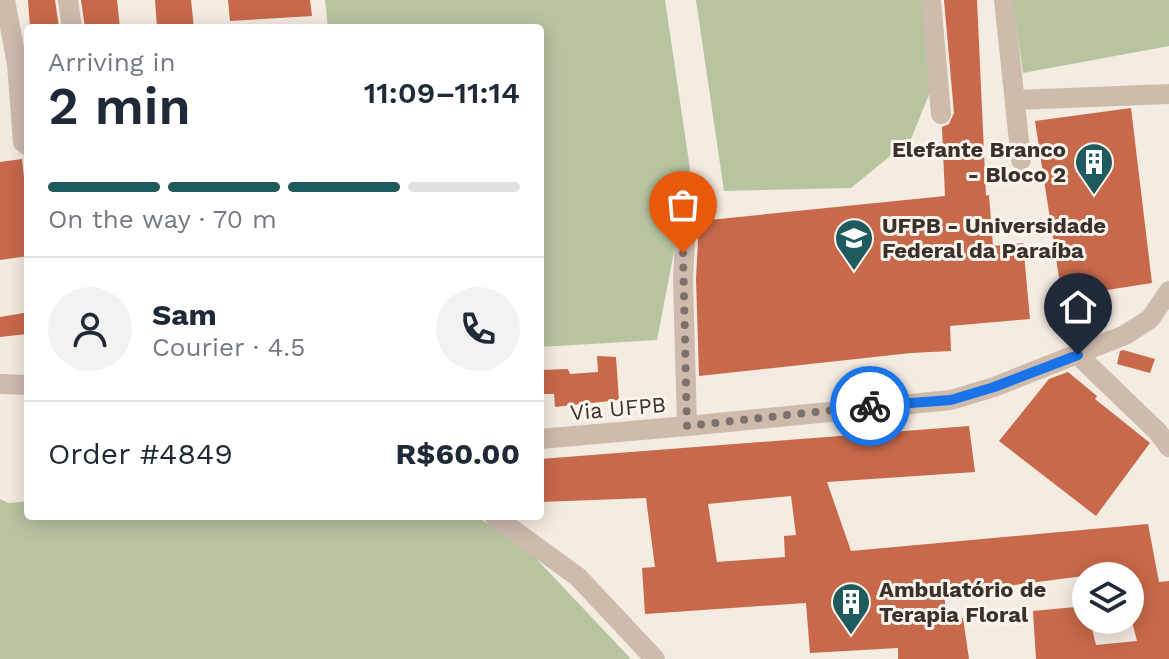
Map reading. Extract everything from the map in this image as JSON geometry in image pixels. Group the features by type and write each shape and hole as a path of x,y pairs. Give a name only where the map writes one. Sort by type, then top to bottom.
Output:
{"lane":[{"path":"5,0 17,64 24,143"},
{"path":"68,0 71,24"},
{"path":"931,0 941,114"},
{"path":"1004,0 1021,160"},
{"path":"1015,100 1169,94"},
{"name":"Via UFPB","path":"544,439 687,426 683,292 686,221"},
{"path":"687,426 951,400 994,387 1125,335 1150,319 1169,291"},
{"path":"1078,355 1158,432 1169,447"},
{"path":"0,384 24,385"},
{"path":"500,520 578,577 655,659"}],"green space":[{"path":"325,0 665,0 690,169 657,340 544,347 544,24 328,24"},
{"path":"696,0 927,0 935,80 911,139 851,188 724,191"},
{"path":"1013,0 1169,0 1169,46 1023,73"},
{"path":"0,499 9,503 24,501 24,520 482,520 529,551 631,659 0,659"}],"building":[{"path":"28,0 55,0 58,24 30,24"},
{"path":"81,0 117,0 120,24 84,24"},
{"path":"155,0 191,0 194,24 157,24"},
{"path":"228,0 310,0 312,16 230,21"},
{"path":"944,0 977,0 986,196 989,195 993,246 1023,243 1030,319 950,326 951,351 699,376 696,279 699,221 945,196 942,127 949,124 954,113"},
{"name":"Elefante Branco - Bloco 2","path":"1131,108 1152,283 1062,297 1035,121"},
{"path":"22,159 24,257 0,260 0,162"},
{"path":"24,313 24,334 0,337 0,317"},
{"path":"1123,350 1155,359 1150,373 1117,364"},
{"path":"597,356 616,357 619,400 555,407 554,394 544,394 544,370 568,369 570,374 598,372"},
{"path":"1068,372 1097,396 1095,399 1150,443 1096,516 999,441 1049,379"},
{"path":"969,426 975,472 827,482 851,551 1148,524 1159,582 1169,581 1169,659 1036,659 1033,611 1072,607 1072,634 1093,634 1096,645 1137,641 1135,634 1144,634 1144,562 1072,562 1072,577 944,594 947,619 963,618 969,659 898,659 898,648 810,653 806,603 645,614 642,568 655,567 646,498 544,502 544,459","holes":["791,496 796,535 784,536 785,557 717,562 708,504"]}],"way so far":[{"path":"683,253 687,426 870,406"}],"place":[{"name":"Elefante Branco - Bloco 2","path":"1094,196"},
{"name":"UFPB - Universidade Federal da Paraíba","path":"854,272"},
{"name":"Ambulatório de Terapia Floral","path":"851,636"}],"route":[{"path":"870,406 951,400 1078,355"}]}
